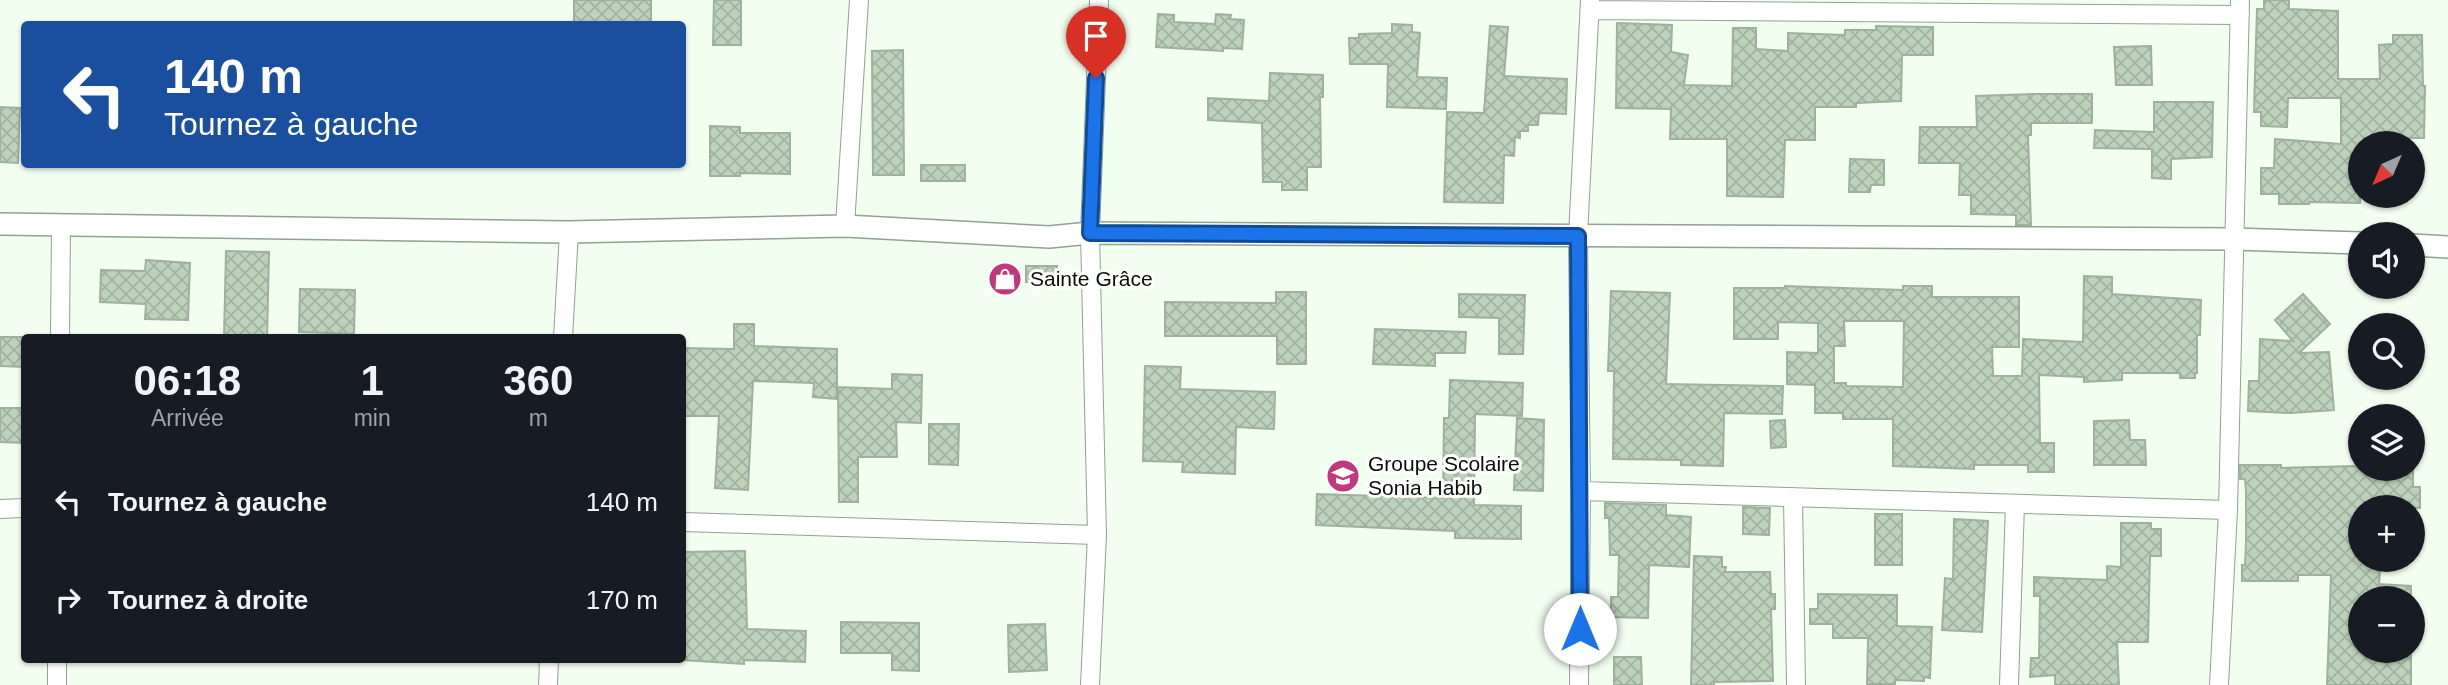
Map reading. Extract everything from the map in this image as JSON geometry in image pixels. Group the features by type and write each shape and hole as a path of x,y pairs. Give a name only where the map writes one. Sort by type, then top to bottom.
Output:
{"street":[{"path":"845,226 859,0"},
{"path":"1090,685 1097,535 1090,233 1099,0"},
{"path":"1579,685 1581,491 1578,236 1590,5 2240,8 2228,510 2218,685"},
{"path":"0,224 569,232 845,226 1049,237 1090,233 2234,239 2348,243"},
{"path":"60,334 61,225"},
{"path":"563,334 569,232"},
{"path":"2425,246 2448,247"},
{"path":"1581,491 2228,510"},
{"path":"1793,497 1796,685"},
{"path":"2009,685 2015,504"},
{"path":"0,509 21,508"},
{"path":"686,522 1097,535"},
{"path":"57,663 57,685"},
{"path":"548,685 549,663"}],"building":[{"path":"574,0 651,0 651,21 574,21"},
{"path":"714,0 741,0 741,45 713,45"},
{"path":"2264,0 2289,0 2289,9 2338,11 2338,79 2380,79 2379,45 2393,44 2393,35 2422,35 2424,131 2348,131 2348,203 2279,204 2279,194 2261,194 2261,168 2274,168 2275,139 2341,144 2341,98 2288,98 2287,127 2261,126 2261,112 2254,112 2257,9 2264,9"},
{"path":"1158,14 1174,15 1174,22 1215,24 1216,14 1231,15 1230,19 1244,20 1242,49 1223,48 1223,51 1156,47"},
{"path":"1617,23 1672,25 1671,52 1688,55 1684,85 1732,86 1733,28 1756,28 1756,49 1788,51 1788,33 1845,35 1845,30 1876,30 1876,26 1933,27 1933,55 1902,55 1901,101 1856,103 1856,107 1815,107 1815,140 1785,140 1783,197 1727,196 1727,139 1670,139 1671,109 1616,108"},
{"path":"1392,24 1412,25 1412,32 1420,33 1417,77 1447,78 1446,109 1387,107 1388,64 1350,64 1349,38 1359,38 1359,34 1392,33"},
{"path":"1490,26 1508,27 1504,76 1567,79 1566,114 1539,113 1538,125 1528,125 1528,131 1520,131 1520,138 1515,137 1514,156 1504,155 1503,203 1444,202 1447,112 1484,113"},
{"path":"2151,46 2152,85 2116,85 2114,47"},
{"path":"903,50 904,175 873,175 872,51"},
{"path":"1270,73 1323,75 1323,97 1320,97 1321,167 1307,167 1307,190 1282,190 1282,182 1263,182 1262,123 1208,120 1208,98 1269,101"},
{"path":"2092,94 2092,123 2031,123 2031,135 2028,135 2031,225 2016,225 2016,215 1971,214 1971,195 1959,195 1960,163 1919,163 1920,127 1977,127 1976,96"},
{"path":"2154,102 2213,102 2212,157 2171,159 2171,179 2152,178 2152,149 2094,148 2095,130 2154,132"},
{"path":"0,107 20,108 18,163 0,162"},
{"path":"710,126 740,127 740,133 790,133 790,174 740,173 740,176 710,176"},
{"path":"1850,159 1884,160 1884,185 1871,185 1870,192 1849,192"},
{"path":"921,165 965,165 965,181 921,181"},
{"path":"226,251 269,252 267,334 224,334"},
{"path":"146,260 190,263 188,320 145,319 146,304 100,302 101,270 145,271"},
{"path":"1026,266 1057,266 1057,283 1026,282"},
{"path":"2084,276 2112,277 2112,294 2201,300 2195,378 2180,378 2180,373 2122,373 2122,380 2084,382 2084,377 2039,375 2040,443 2054,443 2054,472 2028,472 2028,465 1974,465 1974,469 1893,466 1893,419 1843,419 1843,413 1815,413 1815,385 1787,384 1787,352 1818,353 1818,323 1778,322 1778,339 1734,339 1734,288 1785,286 1903,290 1903,286 1932,286 1932,297 2019,297 2019,347 1992,347 1993,376 2022,376 2023,339 2083,342","holes":["1844,321 1904,321 1903,387 1846,386 1846,383 1834,383 1834,346 1845,346"]},
{"path":"300,289 355,290 354,334 299,332"},
{"path":"1611,291 1670,293 1666,384 1783,386 1782,414 1724,413 1723,466 1681,465 1681,460 1613,459 1614,371 1608,371"},
{"path":"1276,292 1306,292 1306,364 1277,364 1277,336 1165,336 1165,302 1276,303"},
{"path":"1459,294 1525,295 1523,354 1499,354 1499,318 1459,317"},
{"path":"2303,294 2330,324 2299,353 2329,352 2334,410 2290,413 2248,411 2249,381 2259,381 2260,339 2293,341 2275,320"},
{"path":"734,324 754,324 754,346 837,349 837,399 813,397 814,383 753,381 748,490 715,488 719,416 686,416 686,348 734,349"},
{"path":"1375,329 1466,332 1465,353 1435,353 1435,366 1373,364"},
{"path":"0,337 21,337 21,367 0,366"},
{"path":"1145,366 1181,367 1180,389 1275,392 1274,429 1236,427 1235,474 1182,472 1183,462 1143,461"},
{"path":"892,374 922,375 921,423 896,422 897,457 858,457 858,502 839,502 838,387 892,389"},
{"path":"1450,380 1523,383 1522,416 1475,414 1474,505 1521,506 1521,539 1455,538 1455,531 1316,525 1317,494 1443,498 1444,418 1449,418"},
{"path":"0,408 21,408 21,443 0,442"},
{"path":"1517,418 1544,420 1543,491 1514,490"},
{"path":"1785,420 1786,447 1771,448 1770,421"},
{"path":"2129,420 2130,440 2145,440 2146,465 2094,465 2094,421"},
{"path":"929,424 959,424 958,465 929,464"},
{"path":"2240,465 2281,465 2281,468 2348,466 2348,481 2413,481 2413,487 2420,487 2420,495 2348,495 2348,572 2380,572 2379,584 2411,586 2348,586 2348,663 2411,663 2411,685 2327,685 2331,575 2298,575 2298,581 2242,581 2242,565 2245,565 2246,492 2245,479 2240,479"},
{"path":"1605,503 1666,505 1666,515 1691,517 1689,567 1649,565 1648,618 1611,617 1611,597 1618,597 1619,555 1610,555 1609,518 1605,518"},
{"path":"1743,507 1770,508 1769,535 1743,534"},
{"path":"1875,514 1902,514 1902,565 1875,565"},
{"path":"1954,519 1988,521 1982,632 1942,630 1945,578 1953,579"},
{"path":"2121,523 2151,523 2151,529 2161,529 2161,556 2150,556 2148,642 2117,642 2119,685 2055,685 2055,675 2030,677 2031,658 2039,658 2040,596 2034,596 2034,577 2107,580 2107,566 2121,567"},
{"path":"745,551 747,629 806,631 805,662 744,660 744,664 686,660 686,552"},
{"path":"1694,556 1722,557 1725,572 1770,572 1771,594 1775,594 1775,609 1771,609 1773,681 1691,685"},
{"path":"1818,594 1897,595 1897,626 1932,627 1930,678 1924,677 1924,681 1895,680 1895,684 1867,684 1868,638 1833,638 1833,624 1810,624 1810,609 1818,609"},
{"path":"841,622 919,623 919,671 892,670 892,653 841,653"},
{"path":"1045,624 1047,670 1009,672 1008,625"},
{"path":"1614,657 1641,657 1642,685 1614,685"}],"place":[{"name":"Sainte Grâce","path":"1005,279"},
{"name":"Groupe Scolaire Sonia Habib","path":"1343,476"}],"route":[{"path":"1096,78 1090,233 1578,236 1580,629"}]}
